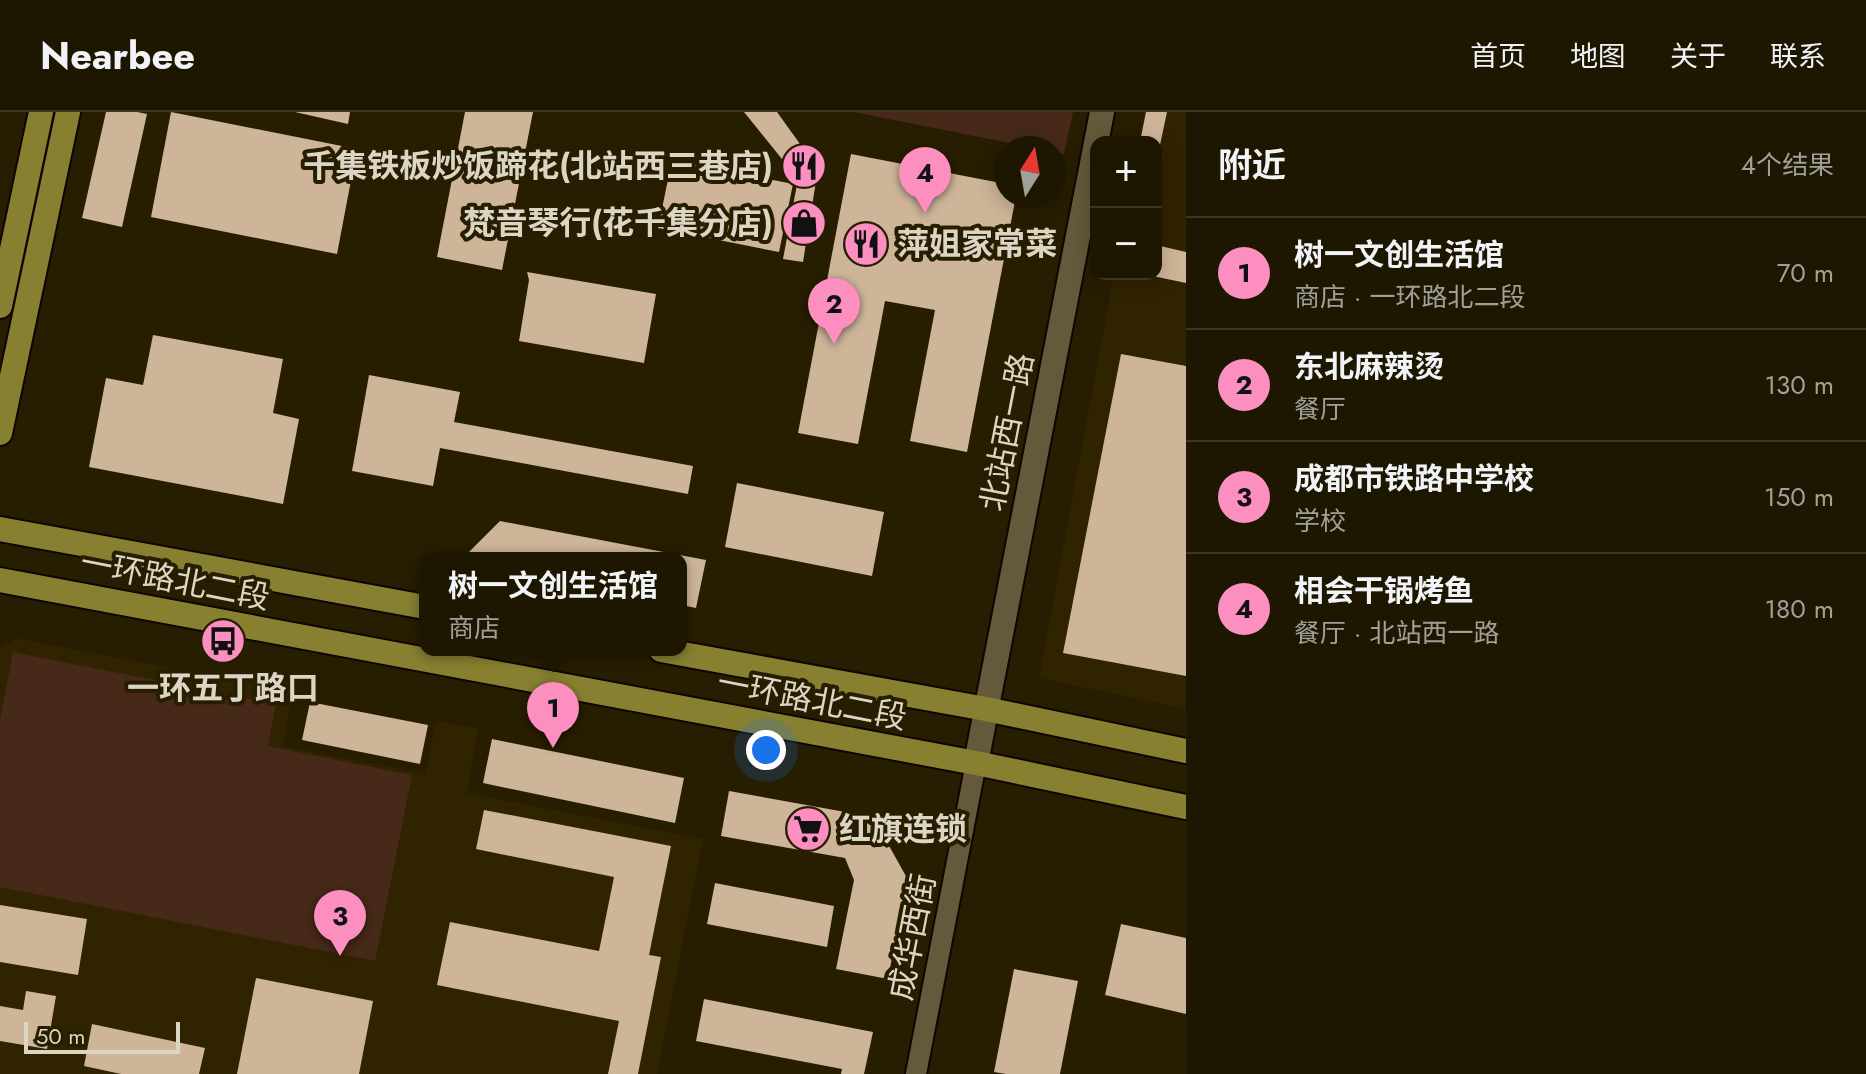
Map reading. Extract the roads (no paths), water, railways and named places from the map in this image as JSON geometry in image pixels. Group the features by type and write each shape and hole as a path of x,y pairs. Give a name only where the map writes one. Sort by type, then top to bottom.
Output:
{"main road":[{"path":"0,306 41,112"},
{"path":"0,433 68,112"},
{"name":"一环路北二段","path":"0,529 419,606"},
{"name":"一环路北二段","path":"0,580 976,763 1186,807"},
{"name":"一环路北二段","path":"687,655 986,709 1186,751"}],"street":[{"name":"北站西一路","path":"976,763 1102,112"},
{"name":"成华西街","path":"916,1074 976,763"}],"place":[{"name":"千集铁板炒饭蹄花(北站西三巷店)","path":"804,166"},
{"name":"相会干锅烤鱼","path":"925,213"},
{"name":"梵音琴行(花千集分店)","path":"804,223"},
{"name":"萍姐家常菜","path":"866,244"},
{"name":"东北麻辣烫","path":"834,344"},
{"name":"一环五丁路口","path":"223,641"},
{"name":"树一文创生活馆","path":"553,748"},
{"name":"红旗连锁","path":"808,829"},
{"name":"成都市铁路中学校","path":"340,956"}]}
